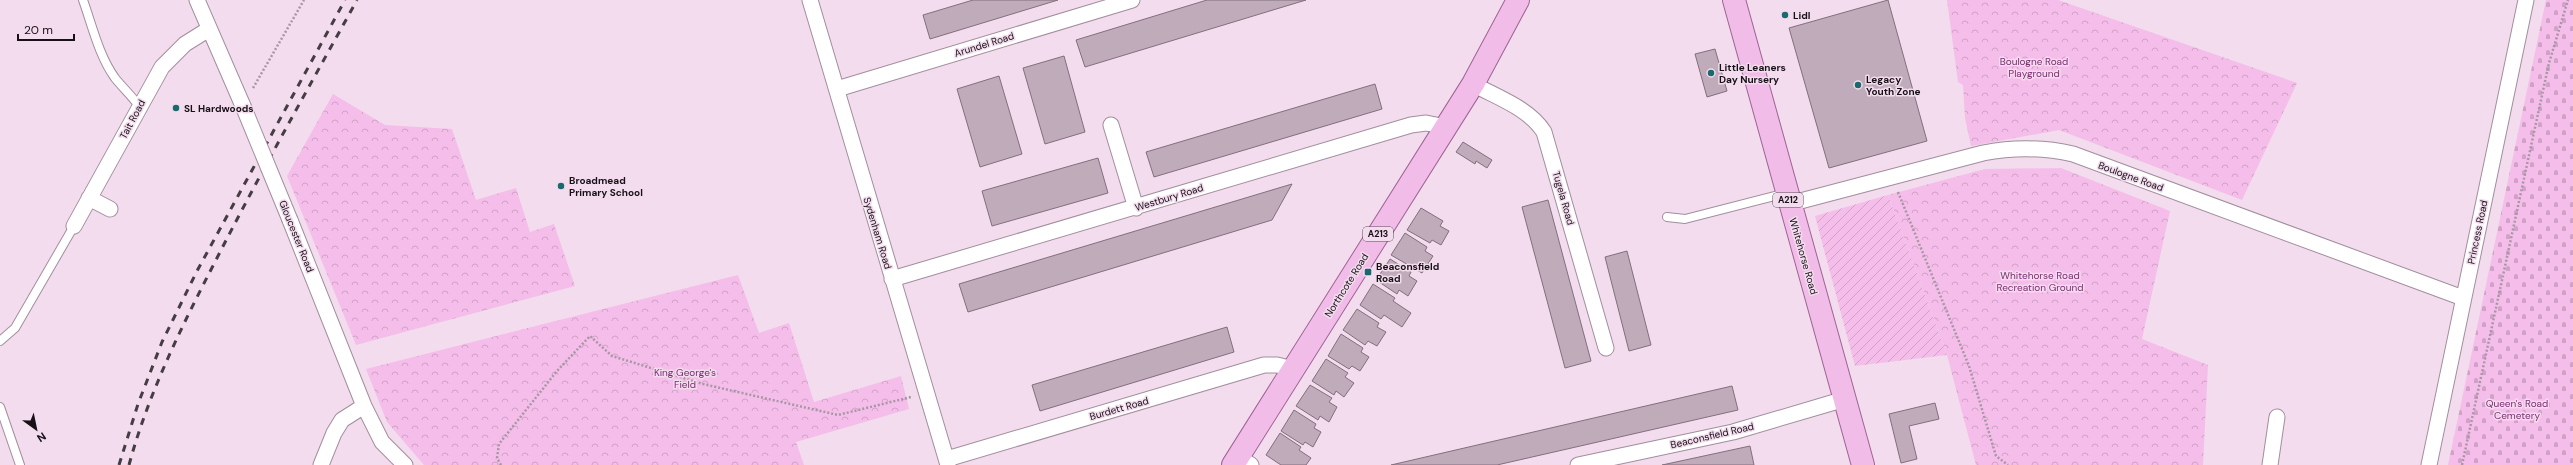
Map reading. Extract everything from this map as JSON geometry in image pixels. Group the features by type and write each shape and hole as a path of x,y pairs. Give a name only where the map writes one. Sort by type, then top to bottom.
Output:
{"main road":[{"name":"Northcote Road","path":"1241,462 1293,369 1473,84 1518,0"},
{"name":"Whitehorse Road","path":"1734,0 1863,465"}],"street":[{"name":"Gloucester Road","path":"197,0 290,220 364,406 382,442 405,465"},
{"name":"Sydenham Road","path":"810,0 837,88 852,147 947,462"},
{"name":"Arundel Road","path":"837,88 1132,0"},
{"name":"Princess Road","path":"2429,465 2526,0"},
{"name":"Tait Road","path":"74,226 139,106 171,56 209,29"},
{"name":"Tugela Road","path":"1473,84 1526,113 1535,120 1544,132 1606,348"},
{"name":"Westbury Road","path":"892,279 1136,208 1411,125 1426,123 1446,127"},
{"path":"1111,124 1136,208"},
{"name":"Boulogne Road","path":"1788,198 1893,176 2009,148 2050,149 2073,154 2463,298"},
{"path":"89,198 110,209"},
{"name":"Burdett Road","path":"947,462 1264,365 1277,365 1293,369"},
{"name":"Beaconsfield Road","path":"1578,465 1733,432 1845,399"},
{"path":"321,465 334,433 342,420 364,406"},
{"path":"2270,465 2277,417"}],"lane":[{"path":"83,0 108,67 115,78 128,90 139,106"},
{"path":"1667,217 1685,219 1788,198"},
{"path":"0,341 15,328 74,226"},
{"path":"0,407 20,465"}],"path":[{"path":"243,106 304,0"},
{"path":"2462,465 2547,70 2568,0"},
{"path":"1893,176 1925,262 1969,366 1996,456 2008,465"},
{"path":"501,465 497,458 499,444 556,371 590,336 612,356 703,384 838,415 926,392"}],"green space":[{"name":"Boulogne Road Playground","path":"1947,0 2058,0 2297,83 2242,200 2059,130 1971,146 1965,118 1963,85 1958,82"},
{"name":"Queen's Road Cemetery","path":"2546,0 2573,0 2573,465 2448,465"},
{"path":"333,94 385,125 452,129 476,200 516,188 530,232 554,224 575,286 356,345 287,176"},
{"name":"Whitehorse Road Recreation Ground","path":"2061,168 2170,211 2142,339 2208,365 2203,465 1976,465 1947,355 1888,195 1985,169"},
{"path":"1888,195 1947,355 1855,366 1815,216"},
{"name":"King George's Field","path":"738,275 759,333 789,323 814,402 901,376 909,409 796,442 804,465 424,465 387,422 366,369"}],"building":[{"path":"973,0 1058,0 930,39 923,15"},
{"path":"1207,0 1306,0 1085,67 1076,40"},
{"name":"Legacy Youth Zone","path":"1888,0 1927,141 1829,168 1789,28"},
{"name":"Little Leaners Day Nursery","path":"1715,49 1727,91 1707,97 1695,54"},
{"path":"1064,56 1085,132 1045,144 1023,68"},
{"path":"999,76 1022,154 980,167 957,89"},
{"path":"1375,84 1382,109 1154,177 1146,152"},
{"path":"1463,142 1492,160 1487,168 1476,161 1475,164 1456,152"},
{"path":"1098,158 1108,193 992,226 982,191"},
{"path":"1292,184 1272,220 968,312 959,284"},
{"path":"1548,200 1591,361 1565,368 1522,207"},
{"path":"1421,208 1443,221 1440,226 1449,231 1441,245 1432,240 1430,243 1407,230"},
{"path":"1405,233 1427,247 1425,251 1433,256 1422,273 1391,255"},
{"path":"1627,251 1651,345 1629,351 1605,257"},
{"path":"1390,259 1411,272 1409,276 1417,281 1408,296 1399,290 1397,294 1376,280"},
{"path":"1373,284 1395,298 1393,301 1411,313 1402,327 1384,315 1381,319 1360,305"},
{"path":"1357,309 1379,323 1377,327 1386,332 1377,346 1368,341 1365,345 1343,330"},
{"path":"1227,327 1234,352 1040,411 1032,385"},
{"path":"1341,334 1363,348 1361,352 1369,357 1360,371 1352,366 1349,369 1328,356"},
{"path":"1326,359 1348,373 1345,377 1354,383 1344,397 1336,391 1334,395 1312,381"},
{"path":"1310,385 1332,398 1329,402 1337,407 1329,422 1320,416 1318,420 1296,406"},
{"path":"1732,386 1738,410 1497,465 1391,465"},
{"path":"1935,403 1939,419 1909,426 1917,459 1901,463 1889,414"},
{"path":"1294,410 1316,424 1314,428 1321,432 1313,447 1305,442 1303,445 1281,431"},
{"path":"1280,433 1301,447 1299,450 1311,458 1306,465 1281,465 1266,455"},
{"path":"1750,446 1754,465 1662,465"}],"railway":[{"path":"119,465 138,404 162,342 197,271 345,0"},
{"path":"129,465 146,411 168,358 192,307 286,128 357,0"}],"place":[{"name":"Lidl","path":"1785,15"},
{"name":"Little Leaners Day Nursery","path":"1711,73"},
{"name":"Legacy Youth Zone","path":"1858,85"},
{"name":"SL Hardwoods","path":"176,108"},
{"name":"Broadmead Primary School","path":"561,186"},
{"name":"Beaconsfield Road","path":"1368,272"}]}
